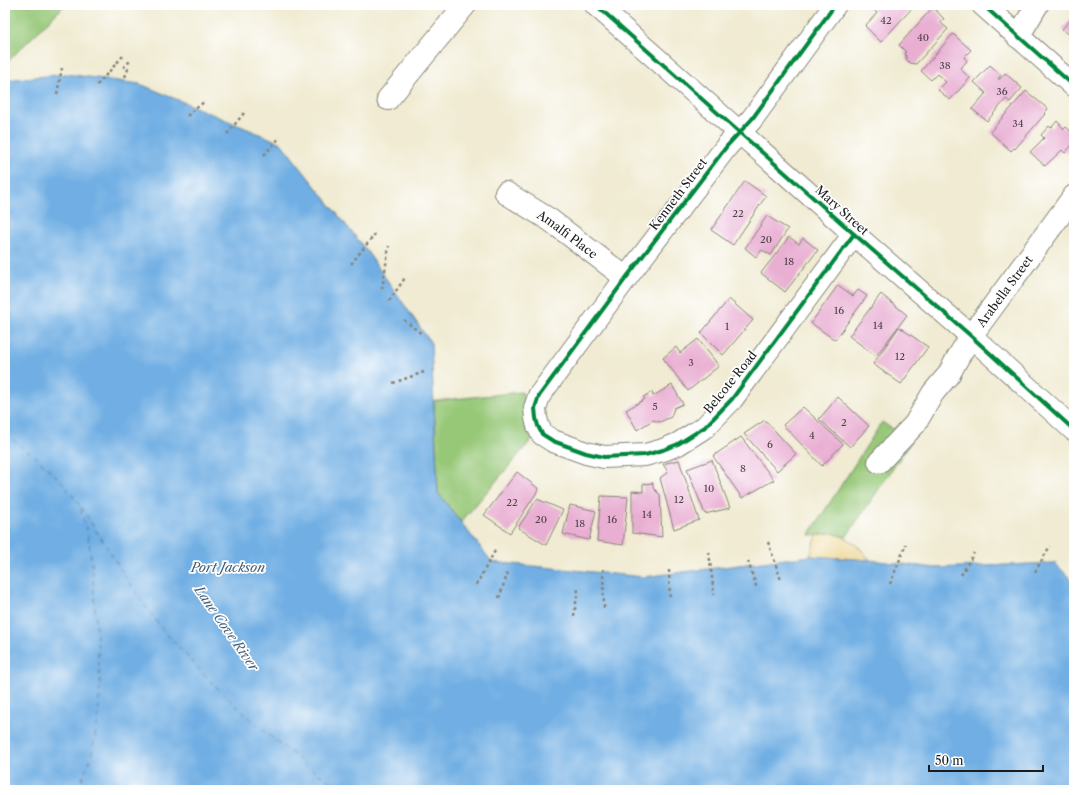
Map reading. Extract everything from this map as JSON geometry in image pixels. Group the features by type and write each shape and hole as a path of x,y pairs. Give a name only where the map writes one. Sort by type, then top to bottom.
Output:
{"street":[{"path":"388,99 465,5"},
{"name":"Mary Street","path":"596,5 971,336 1074,430"},
{"name":"Kenneth Street","path":"540,396 626,278 727,146 752,119 835,5"},
{"path":"983,5 1074,86"},
{"path":"1018,36 1037,5"},
{"name":"Amalfi Place","path":"506,193 550,220 626,278"},
{"name":"Arabella Street","path":"878,462 916,424 933,393 949,374 971,336 1074,196"},
{"name":"Belcote Road","path":"540,396 535,408 538,426 542,434 553,441 586,453 604,457 645,455 678,444 705,427 732,398 854,234"}],"path":[{"path":"98,85 123,56"},
{"path":"125,78 128,69 124,67 131,60"},
{"path":"57,94 62,68"},
{"path":"187,116 205,102"},
{"path":"227,134 244,113"},
{"path":"264,155 280,137"},
{"path":"351,264 375,234"},
{"path":"382,289 389,246"},
{"path":"389,301 405,278"},
{"path":"404,320 423,335"},
{"path":"393,383 424,372"},
{"path":"768,542 781,580"},
{"path":"890,584 906,544"},
{"path":"1035,572 1050,546"},
{"path":"476,585 496,549"},
{"path":"709,552 714,595"},
{"path":"961,574 974,553"},
{"path":"748,561 757,589"},
{"path":"603,569 604,608"},
{"path":"669,570 670,600"},
{"path":"499,598 508,572"},
{"path":"574,616 578,589"}],"green space":[{"path":"5,5 65,5 5,64"},
{"path":"522,392 533,438 461,522 438,493 434,401"},
{"path":"882,422 911,442 846,537 832,533 809,535"}],"sand":[{"path":"832,533 854,543 870,560 810,556 817,535"}],"water":[{"name":"Port Jackson","path":"66,74 140,84 281,143 366,250 431,343 438,493 492,562 644,577 810,556 870,560 935,568 1055,563 1074,582 1074,790 5,790 5,80"}],"building":[{"path":"915,5 881,42 865,26 877,13 870,6"},
{"path":"933,7 944,19 940,22 948,29 916,64 910,63 906,59 904,53 906,52 899,45"},
{"path":"1074,16 1074,38 1062,29"},
{"path":"953,34 971,50 964,57 967,61 960,69 970,78 950,100 938,90 946,82 937,74 931,80 921,71"},
{"path":"990,65 1001,75 998,79 1000,79 1005,73 1022,88 1010,102 1006,99 987,121 972,109 986,93 974,82"},
{"path":"1026,91 1048,109 1015,149 1014,148 1011,151 990,132"},
{"path":"1057,121 1064,129 1066,127 1074,134 1074,143 1065,153 1062,150 1045,166 1030,152 1044,138 1041,135 1049,126 1051,128"},
{"path":"745,181 766,196 733,245 711,230"},
{"path":"767,216 788,229 771,255 762,250 756,257 745,248"},
{"path":"789,237 799,244 803,238 818,250 785,292 761,273"},
{"path":"838,285 853,296 858,290 867,296 835,340 811,323"},
{"path":"881,294 907,315 876,356 849,336"},
{"path":"729,299 753,320 723,355 701,333"},
{"path":"899,327 928,347 901,384 873,364"},
{"path":"698,339 719,366 688,391 663,358 676,347 680,353"},
{"path":"672,385 683,404 674,408 671,417 660,422 653,420 637,430 626,410 645,399 643,397 652,392 653,396"},
{"path":"838,397 869,426 850,447 819,419"},
{"path":"803,407 843,444 822,466 783,425"},
{"path":"765,420 796,454 777,471 744,434"},
{"path":"741,437 774,480 742,498 713,456"},
{"path":"679,460 699,520 674,529 660,478 668,472 663,464"},
{"path":"712,460 730,508 705,514 687,469"},
{"path":"517,472 539,489 510,533 484,515"},
{"path":"653,483 653,488 660,495 662,537 632,533 632,491 643,492 643,484"},
{"path":"601,496 628,497 623,545 597,541"},
{"path":"537,499 563,510 546,545 518,528"},
{"path":"570,505 596,511 589,540 563,534"}],"ferry route":[{"path":"5,434 37,458 62,482 79,504 88,536 92,564 100,682 98,721 91,757 77,790"},
{"path":"81,507 132,587 161,628 211,682 251,720 307,766 343,790"}],"cycle path":[{"path":"596,5 971,336 1074,430"},
{"path":"835,5 752,119 727,146 626,278 539,396 535,408 538,426 542,434 553,441 586,453 604,457 645,455 663,450 678,444 705,427 732,399 854,234"},
{"path":"983,5 1074,86"}],"water label":[{"name":"Lane Cove River","path":"227,628"}]}
